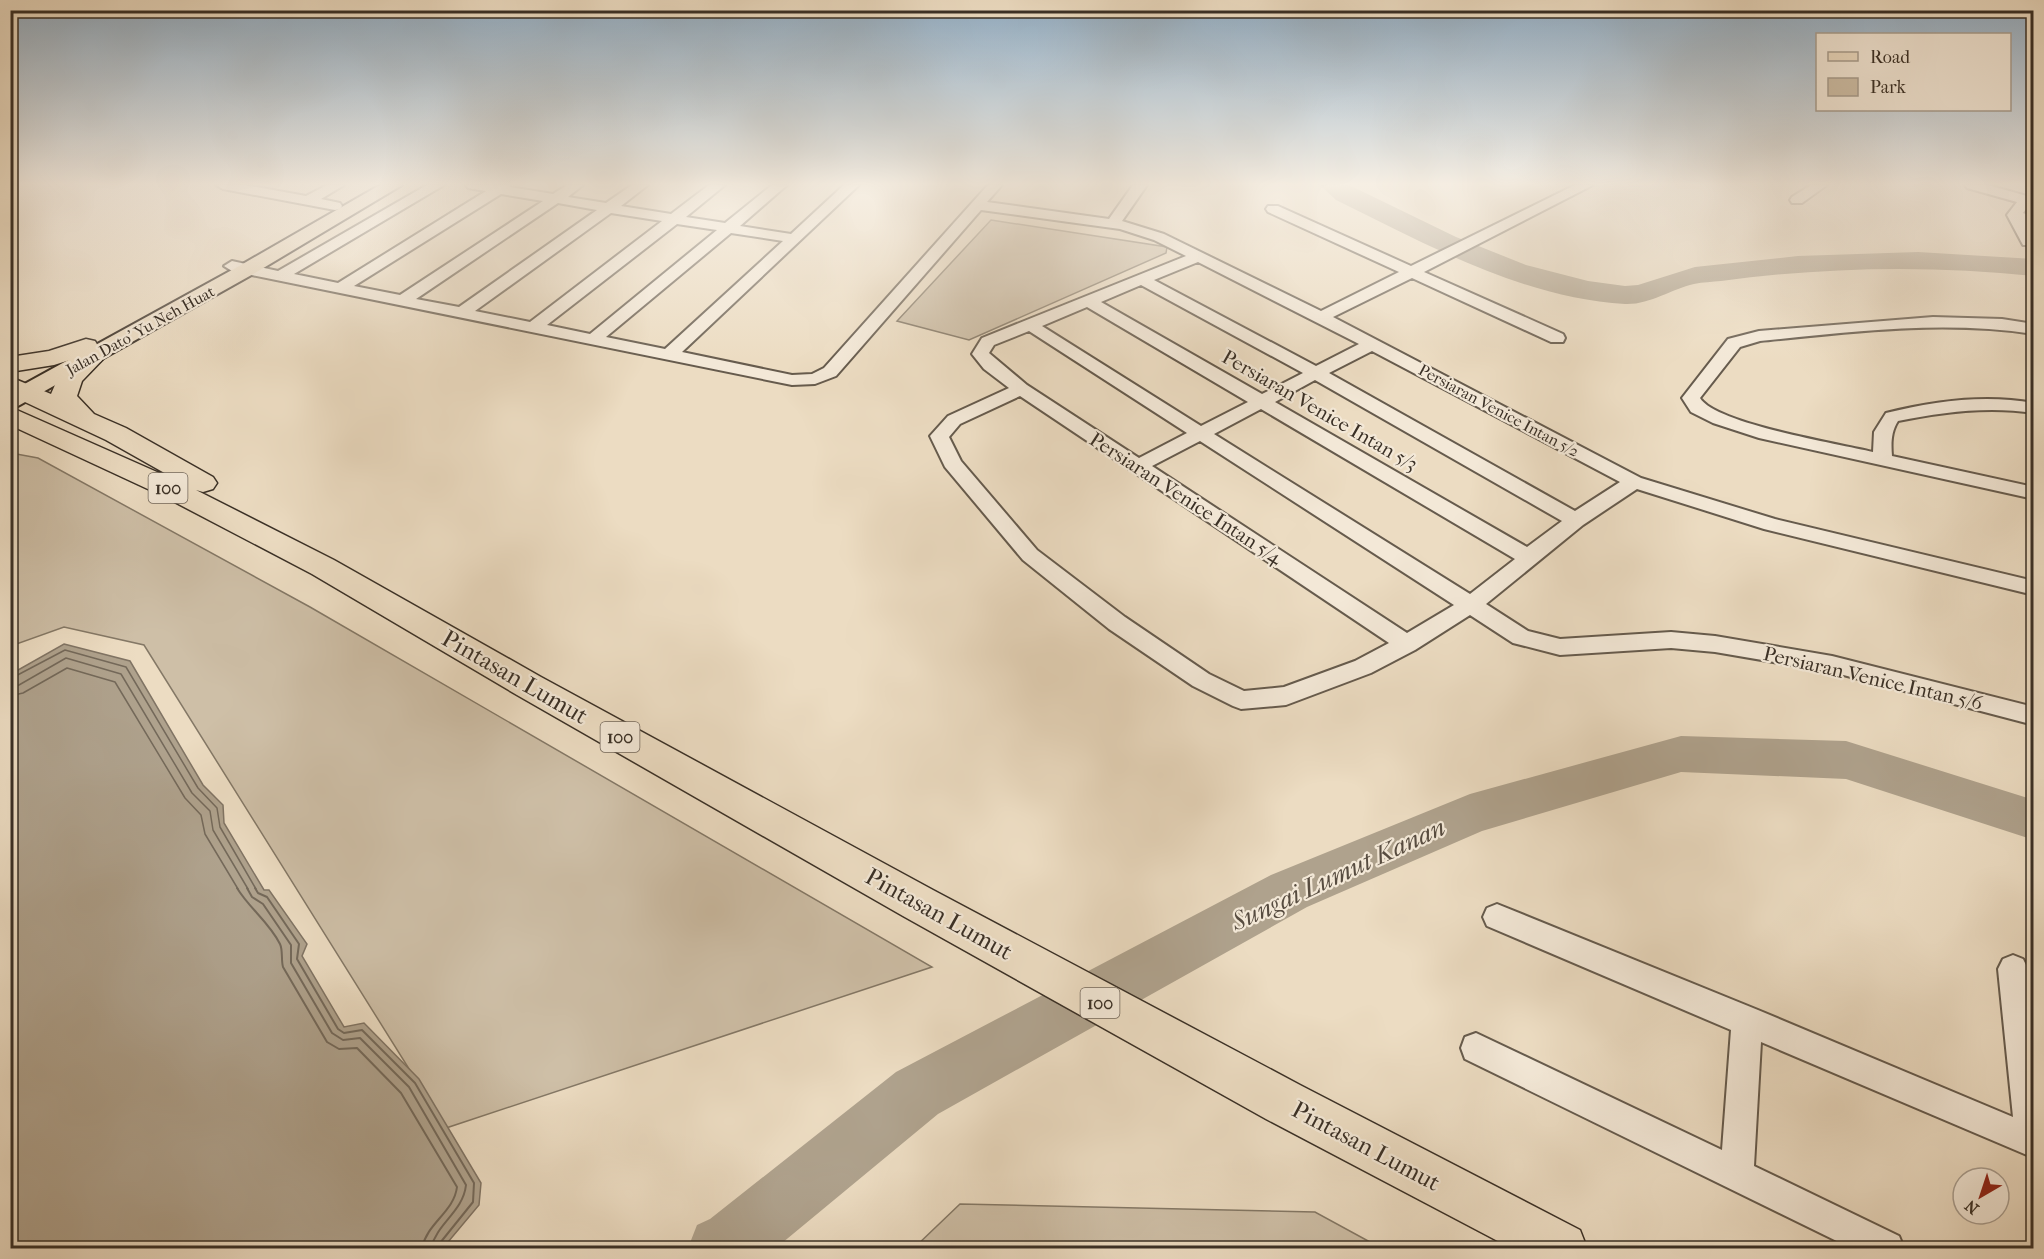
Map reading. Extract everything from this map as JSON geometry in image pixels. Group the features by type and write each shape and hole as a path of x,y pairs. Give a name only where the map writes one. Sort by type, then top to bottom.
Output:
{"highway":[{"path":"14,386 54,358 91,350"},
{"path":"84,419 64,397 64,388 91,350"},
{"name":"Pintasan Lumut","path":"14,386 116,434 198,479 323,567"},
{"name":"Pintasan Lumut","path":"10,415 175,491 323,567 529,686 918,903 1283,1102 1562,1248"}],"main road":[{"name":"Jalan Dato' Yu Neh Huat","path":"240,267 276,244"},
{"name":"Jalan Dato' Yu Neh Huat","path":"91,350 283,244"}],"street":[{"path":"280,276 335,244"},
{"path":"340,288 411,244"},
{"path":"402,301 488,244"},
{"path":"461,313 557,244"},
{"path":"534,327 642,244"},
{"path":"593,340 710,244"},
{"path":"669,355 789,244"},
{"path":"240,267 792,380 815,379 830,372 943,244"},
{"name":"Persiaran Venice Intan 5/2","path":"1170,244 1321,317 1635,482 1771,524 2034,588"},
{"path":"1352,244 1557,338"},
{"path":"1321,317 1468,244"},
{"path":"1030,326 1197,257"},
{"path":"1143,280 1316,373 1576,520"},
{"name":"Persiaran Venice Intan 5/3","path":"1090,302 1528,557"},
{"path":"2034,329 1997,324 1919,323 1759,336 1734,343 1691,398 1697,408 1737,425 1766,434 2034,492"},
{"name":"Persiaran Venice Intan 5/4","path":"1030,326 988,342 980,354 990,365 1021,389 1407,644"},
{"name":"Persiaran Venice Intan 5/6","path":"1030,326 1521,637 1560,647 1605,646 1671,640 1715,644 1832,664 2034,716"},
{"path":"1138,466 1372,344"},
{"path":"1021,389 954,420 939,436 952,464 1030,555 1118,623 1201,680 1241,700 1286,696 1363,668 1407,644 1471,604 1519,568 1528,557 1576,520 1635,482"},
{"path":"1883,460 1881,439 1883,428 1892,417 1979,404 2011,403 2034,408"},
{"path":"1497,917 2033,1141 2013,969"},
{"path":"1737,1175 1747,1020"},
{"path":"1476,1048 1887,1248"}],"green space":[{"path":"969,244 1146,244 1167,247 1166,253 969,340 897,321"},
{"path":"11,453 38,458 310,607 932,967 446,1128 144,645 64,627 11,646"},
{"path":"960,1204 1315,1212 1381,1248 914,1248"}],"water":[{"path":"64,644 130,661 203,785 223,805 224,823 264,890 269,890 307,944 302,956 344,1027 364,1023 419,1079 481,1183 479,1205 443,1248 11,1248 11,674"}],"waterway":[{"name":"Sungai Lumut Kanan","path":"1448,244 1516,271 1552,282 1625,295 1648,291 1695,275 1838,262 1957,262 2034,268"},
{"name":"Sungai Lumut Kanan","path":"720,1248 733,1242 917,1093 1289,891 1470,814 1681,754 1846,760 2034,820"}]}
